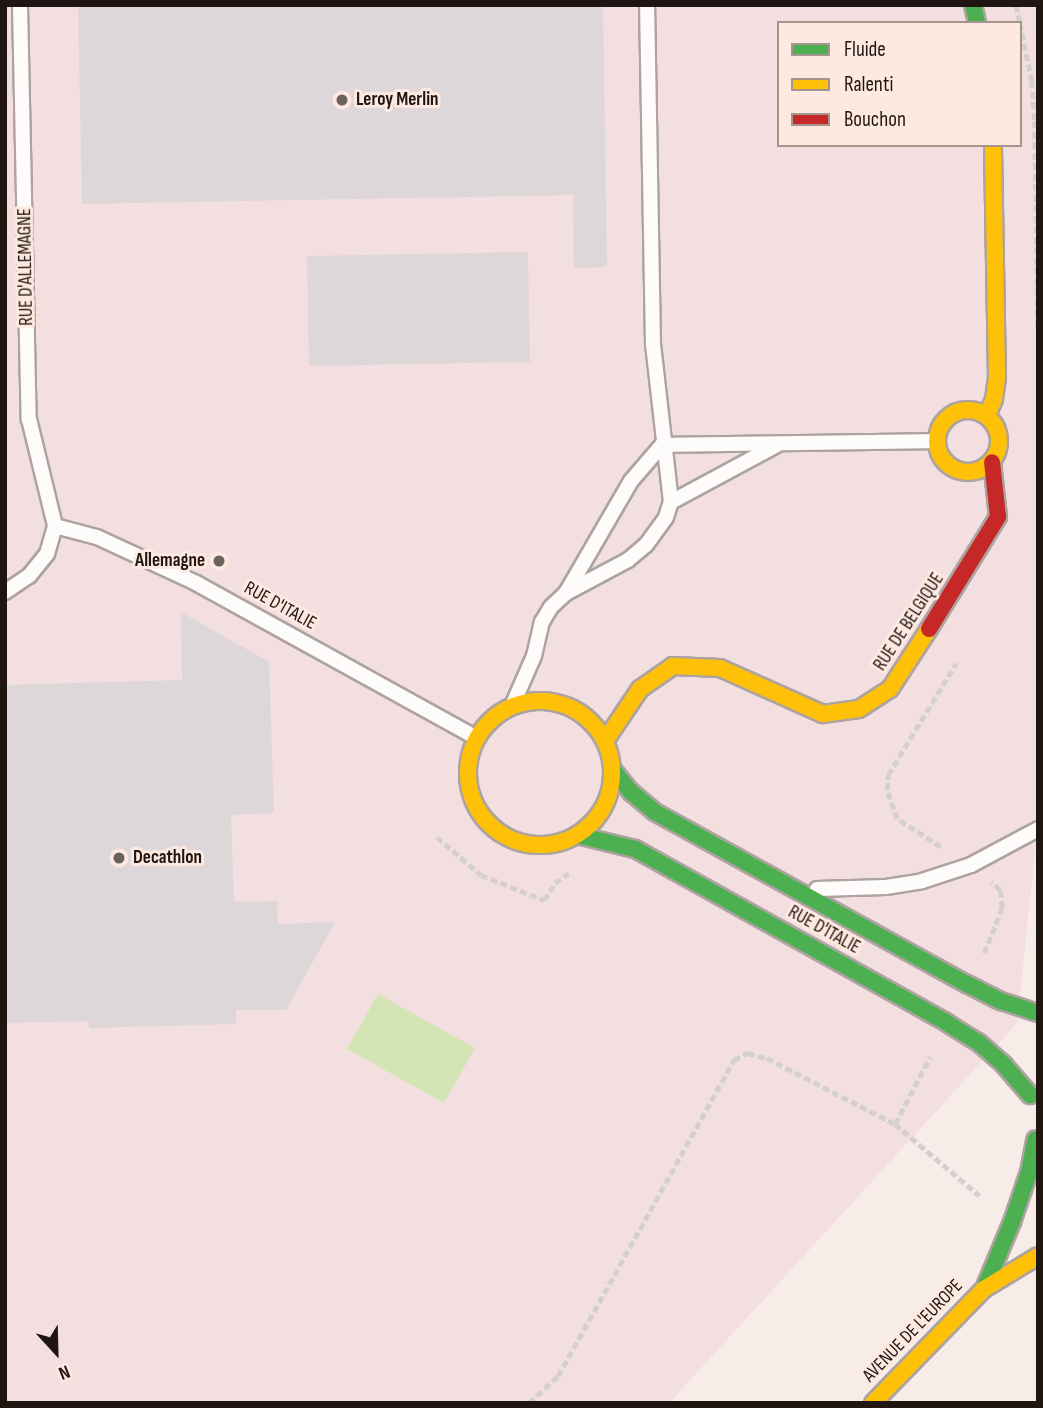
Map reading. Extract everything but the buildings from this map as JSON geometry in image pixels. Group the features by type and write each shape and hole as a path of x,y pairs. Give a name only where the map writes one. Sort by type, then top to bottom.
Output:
{"street":[{"path":"987,415 994,399 998,378 993,147"},
{"path":"968,409 987,415 994,423 1000,443 992,462 973,472 952,468 944,460 937,441 939,431 950,415 968,409"},
{"name":"RUE DE BELGIQUE","path":"605,741 640,689 673,666 720,668 822,714 859,709 890,689 983,546 998,517 998,495 992,462"},
{"path":"539,701 565,705 589,719 605,741 613,770 604,808 577,835 558,843 538,845 517,841 498,832 483,817 473,799 468,779 470,758 477,738 486,725 512,706 539,701"},
{"name":"RUE D'ITALIE","path":"613,770 631,792 655,813 967,984 1001,1001 1038,1013"},
{"name":"RUE D'ITALIE","path":"577,835 635,849 947,1023 978,1042 1004,1065 1030,1101 1034,1076"},
{"name":"AVENUE DE L'EUROPE","path":"984,1289 1029,1172 1035,1138"},
{"name":"AVENUE DE L'EUROPE","path":"873,1403 984,1289 1038,1256"}],"lane":[{"name":"RUE D'ALLEMAGNE","path":"20,5 29,419 55,526"},
{"path":"512,706 534,656 542,622 551,607 566,593 628,560 646,545 666,517 671,502 653,345 647,5"},
{"path":"566,593 631,481 663,445 937,441"},
{"path":"671,502 781,443"},
{"path":"5,592 29,576 47,554 55,526"},
{"name":"RUE D'ITALIE","path":"55,526 97,537 196,583 477,738"},
{"path":"794,889 886,887 922,881 971,865 1038,829"}],"path":[{"path":"963,651 888,775 887,790 897,819 971,865 1000,890 1002,908 991,940 967,984"},
{"path":"437,837 481,875 544,901 555,883 577,869"},
{"path":"895,1124 947,1023"},
{"path":"529,1403 558,1377 734,1060 748,1053 767,1058 895,1124 1012,1222"}],"shaded area":[{"path":"5,5 1036,5 1038,824 1017,1023 669,1403 5,1403"}],"green space":[{"path":"378,994 475,1048 444,1103 347,1049"}],"traffic: fast":[{"path":"973,5 977,21"},
{"path":"613,770 631,792 655,812 967,984 1001,1001 1038,1013"},
{"path":"577,835 635,849 947,1023 978,1042 1004,1065 1030,1095"},
{"path":"984,1289 1012,1222 1029,1172 1035,1140"}],"traffic: slow":[{"path":"987,415 994,399 997,378 993,147"},
{"path":"962,410 974,410 990,419 997,429 999,441 997,453 990,463 974,472 962,472 951,467 942,458 937,447 937,435 942,424 951,415 962,410"},
{"path":"605,741 640,689 673,666 720,668 823,714 859,709 890,689 929,629"},
{"path":"540,701 567,707 591,722 606,746 612,773 606,800 591,824 567,839 540,845 513,839 489,824 474,800 468,773 474,746 489,722 513,707 540,701"},
{"path":"873,1403 984,1289 1038,1256"}],"traffic: jam":[{"path":"929,629 998,517 992,462"}],"place":[{"name":"Leroy Merlin","path":"342,100"},
{"name":"Allemagne","path":"219,561"},
{"name":"Decathlon","path":"119,858"}]}
